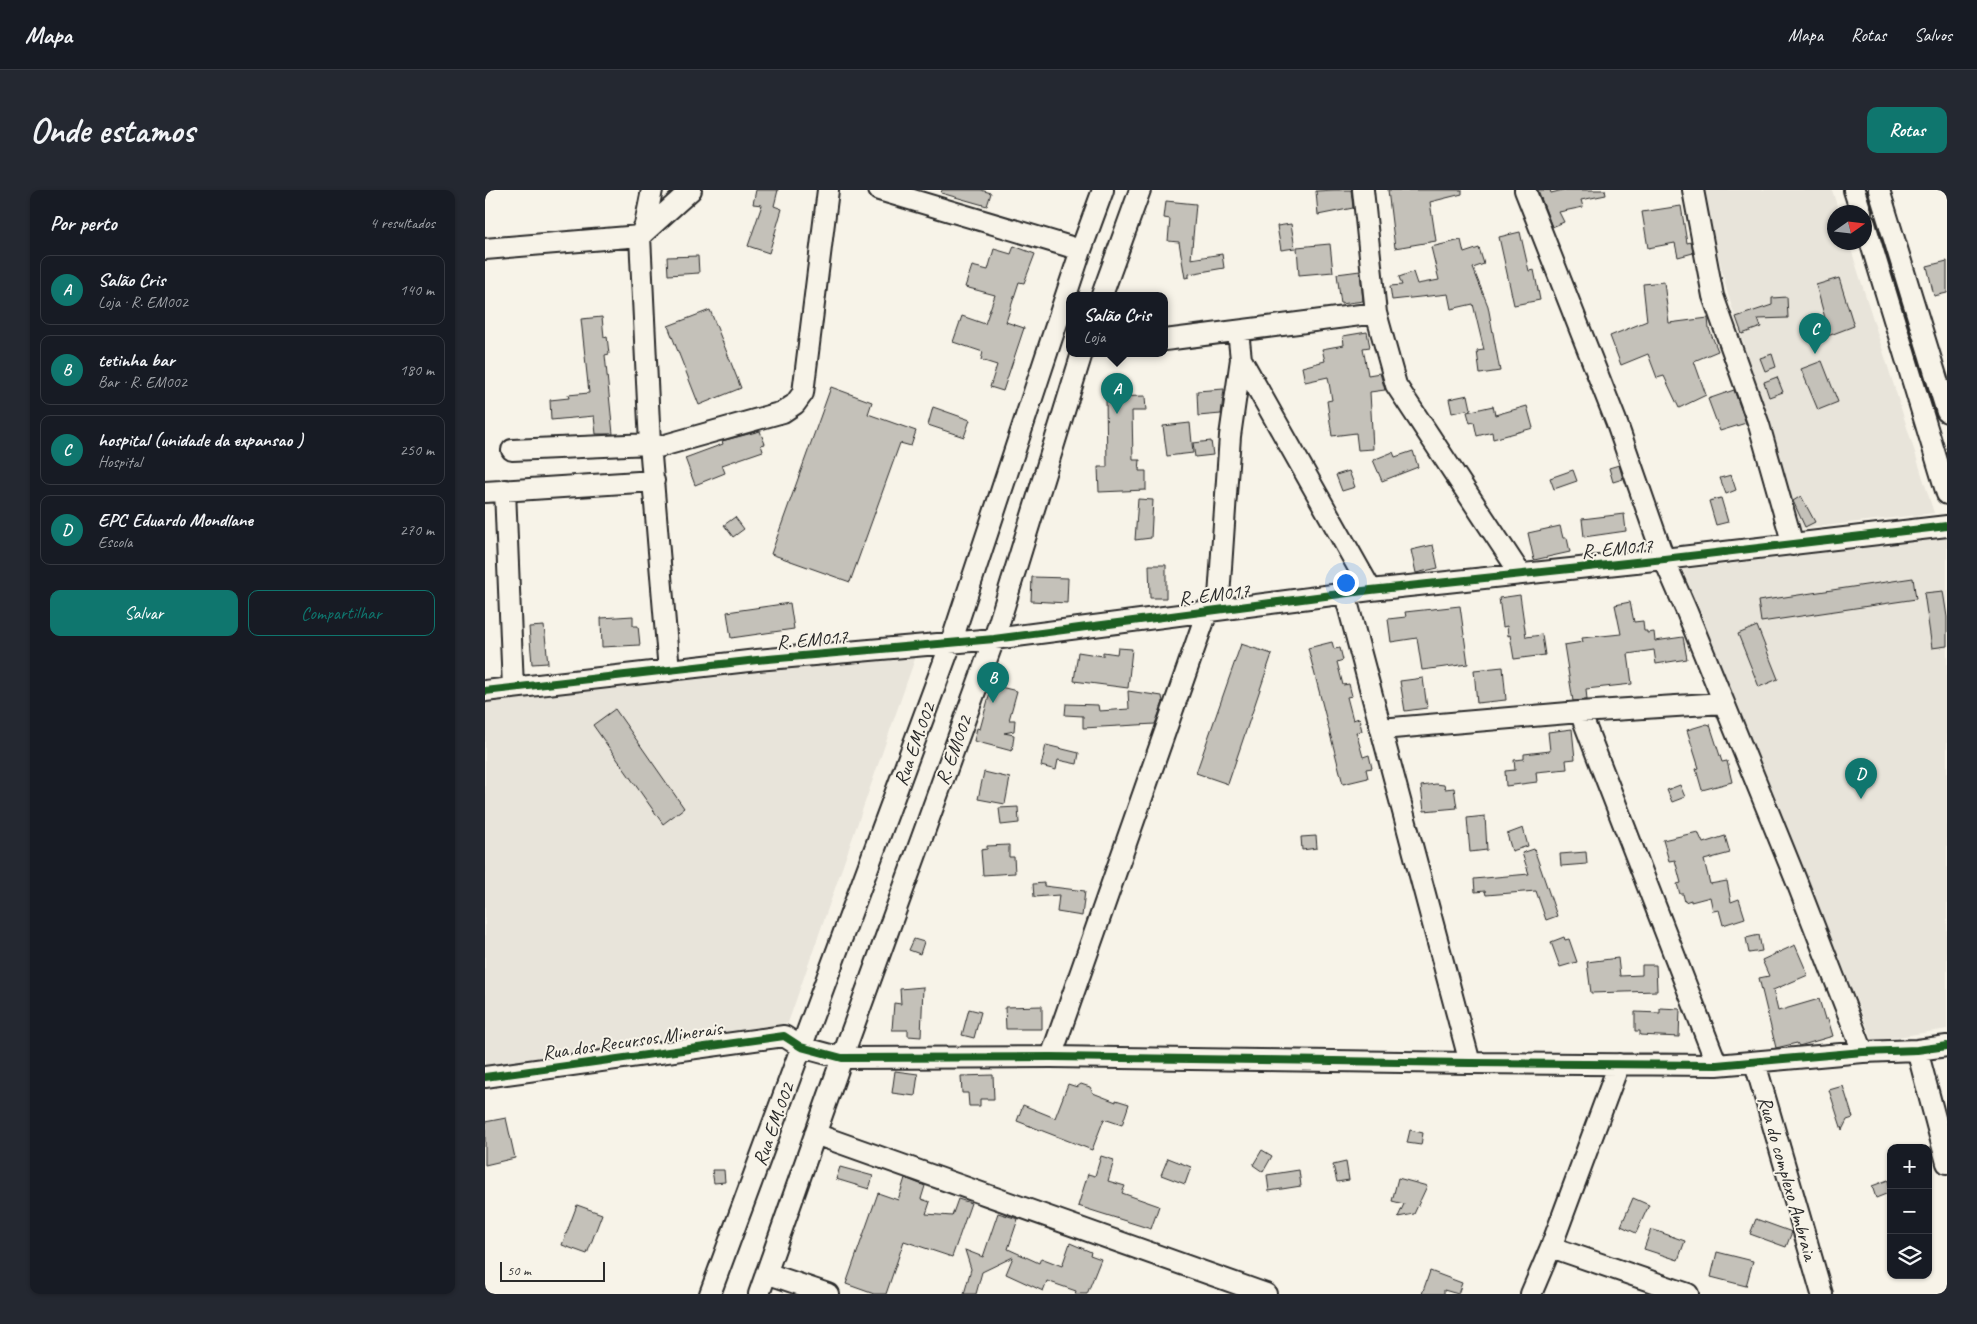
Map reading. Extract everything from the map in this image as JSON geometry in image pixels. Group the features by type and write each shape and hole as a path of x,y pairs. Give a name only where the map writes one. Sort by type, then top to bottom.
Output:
{"street":[{"path":"652,190 645,225 640,236 653,481 669,671"},
{"path":"485,249 640,236 691,190"},
{"path":"512,450 651,447 783,412 795,404 803,393 827,190"},
{"path":"879,190 1081,250"},
{"name":"Rua EM.002","path":"1067,292 1103,190"},
{"path":"1104,292 1140,190"},
{"path":"1363,190 1376,313 1396,385 1520,573"},
{"path":"1525,190 1616,421 1664,559 1834,974 1863,1052"},
{"path":"1693,190 1713,296 1759,425 1793,545"},
{"path":"1854,190 1859,205"},
{"path":"1879,190 1947,412"},
{"path":"1872,247 1947,494"},
{"name":"Rua EM.002","path":"710,1294 951,643 1066,295"},
{"path":"1168,340 1376,313"},
{"path":"1051,1057 1211,611 1219,596 1230,436 1241,359 1238,331"},
{"name":"R. EM002","path":"842,1058 994,639 1081,357"},
{"path":"1241,359 1371,590"},
{"path":"513,688 495,491 653,481"},
{"name":"R. EM017","path":"485,691 757,660 994,639 1371,590 1793,545 1947,526"},
{"path":"1345,594 1470,1064"},
{"path":"1381,729 1580,712 1724,703"},
{"path":"1580,712 1717,1065"},
{"name":"Rua dos Recursos Minerais","path":"485,1077 783,1036 801,1047"},
{"path":"801,1047 842,1058 1051,1057 1470,1064 1717,1065 1863,1052 1917,1050 1947,1046"},
{"path":"1917,1050 1947,1163"},
{"path":"759,1294 842,1058"},
{"name":"Rua do complexo Ambraia","path":"1755,1063 1822,1294"},
{"path":"1531,1294 1551,1247 1619,1064"},
{"path":"815,1134 1266,1294"},
{"path":"1551,1247 1688,1294"},
{"path":"766,1273 828,1294"}],"shaded area":[{"path":"1702,190 1832,190 1837,205 1827,205 1827,250 1851,250 1934,513 1798,529 1782,478 1766,413 1728,295"},
{"path":"1947,536 1947,1029 1873,1041 1683,570"},
{"path":"917,653 788,1023 485,1069 485,700"}],"building":[{"path":"756,190 778,190 774,206 782,209 769,253 748,246 762,205 753,204"},
{"path":"942,190 981,190 991,193 987,206 941,193"},
{"path":"1351,190 1353,208 1318,215 1316,191"},
{"path":"1388,190 1462,190 1462,194 1430,202 1436,241 1395,248"},
{"path":"1538,190 1550,190 1551,193 1563,190 1605,190 1606,195 1581,200 1583,207 1559,212 1564,222 1552,227"},
{"path":"1166,201 1196,204 1191,259 1222,254 1224,268 1189,274 1189,277 1185,278 1179,242 1168,241 1170,219 1164,218"},
{"path":"1681,206 1687,243 1691,242 1693,253 1678,257 1675,243 1648,248 1642,212"},
{"path":"1291,224 1295,248 1281,250 1277,226"},
{"path":"1520,232 1529,271 1534,270 1540,300 1514,305 1499,237"},
{"path":"1461,240 1464,253 1479,248 1484,264 1473,268 1488,306 1500,371 1480,374 1477,351 1484,350 1473,304 1451,309 1448,294 1392,300 1390,286 1402,285 1399,277 1413,272 1417,284 1439,280 1431,247"},
{"path":"1330,244 1333,272 1299,275 1297,247"},
{"path":"1014,246 1035,254 1024,283 1019,282 1006,322 1024,328 1003,391 990,387 997,365 981,360 983,352 953,342 962,316 985,324 995,295 965,287 972,266 988,270 994,249 1011,254"},
{"path":"698,256 699,273 668,275 667,257"},
{"path":"1947,261 1947,293 1934,296 1927,266"},
{"path":"1360,271 1363,301 1341,304 1337,274"},
{"path":"1839,278 1854,326 1812,342 1805,326 1825,318 1816,285"},
{"path":"1664,282 1669,323 1708,318 1709,329 1718,351 1694,361 1706,395 1679,408 1664,376 1657,378 1648,354 1621,365 1610,336 1647,321 1643,284"},
{"path":"1787,297 1788,318 1758,319 1761,327 1742,334 1736,317 1772,305 1772,298"},
{"path":"710,310 741,388 699,405 668,326"},
{"path":"602,317 604,337 607,336 609,354 605,355 613,434 596,434 594,416 551,420 550,400 569,398 568,395 589,393 581,319"},
{"path":"1367,332 1370,347 1363,348 1368,375 1380,373 1385,390 1370,392 1373,449 1358,450 1356,433 1332,436 1327,401 1332,400 1328,377 1305,382 1302,367 1325,361 1322,349 1344,345 1343,336"},
{"path":"1772,354 1776,367 1765,371 1760,358"},
{"path":"1822,361 1838,402 1818,410 1801,369"},
{"path":"1777,377 1783,392 1769,397 1764,382"},
{"path":"831,387 872,402 868,414 916,431 911,446 900,443 850,582 771,554"},
{"path":"1224,389 1221,414 1198,416 1197,391"},
{"path":"1734,390 1746,423 1720,431 1708,399"},
{"path":"1468,395 1471,409 1452,413 1449,399"},
{"path":"1145,396 1146,411 1132,411 1133,460 1140,460 1139,471 1146,471 1146,490 1099,492 1098,467 1107,467 1106,397"},
{"path":"1493,406 1495,415 1527,406 1533,428 1493,439 1492,432 1477,436 1474,422 1470,423 1467,412"},
{"path":"933,407 970,420 964,437 928,425"},
{"path":"1190,423 1193,453 1167,456 1163,426"},
{"path":"760,431 765,444 761,445 763,451 722,465 725,473 695,485 685,458 723,444 722,441"},
{"path":"1211,441 1213,455 1195,457 1193,443"},
{"path":"1413,451 1418,467 1382,481 1373,460 1393,452 1395,457"},
{"path":"1619,465 1623,479 1613,482 1609,468"},
{"path":"1573,470 1577,481 1554,489 1550,478"},
{"path":"1349,471 1355,487 1342,491 1336,475"},
{"path":"1731,475 1736,490 1726,494 1720,478"},
{"path":"1801,496 1815,522 1805,527 1793,501"},
{"path":"1721,498 1728,522 1716,525 1709,501"},
{"path":"1138,499 1153,500 1151,538 1135,540"},
{"path":"1624,514 1626,531 1584,537 1582,519"},
{"path":"735,517 744,529 733,537 724,525"},
{"path":"1560,526 1563,538 1567,538 1570,552 1534,560 1528,533"},
{"path":"1433,545 1438,568 1416,573 1411,550"},
{"path":"1149,565 1166,565 1166,598 1150,598"},
{"path":"1032,577 1068,578 1067,603 1031,601"},
{"path":"1913,578 1916,599 1761,622 1758,601"},
{"path":"1943,591 1947,617 1947,646 1932,648 1924,593"},
{"path":"1520,595 1526,637 1542,635 1545,655 1514,659 1507,626 1503,627 1499,598"},
{"path":"1630,602 1634,622 1643,621 1644,631 1647,631 1647,633 1654,632 1655,641 1683,637 1687,659 1656,664 1654,650 1628,654 1632,684 1586,689 1587,700 1573,701 1564,645 1583,642 1582,638 1621,634 1615,605"},
{"path":"790,603 794,629 731,638 727,612"},
{"path":"1460,606 1468,664 1422,670 1417,638 1391,642 1388,619 1406,617 1405,612"},
{"path":"633,616 633,626 638,626 640,645 602,647 601,618"},
{"path":"544,626 548,663 532,664 529,627"},
{"path":"1757,626 1778,679 1759,687 1738,634"},
{"path":"1332,642 1334,649 1340,648 1343,660 1337,662 1343,685 1349,684 1352,696 1347,697 1353,720 1359,718 1362,731 1356,732 1363,757 1369,755 1372,768 1366,769 1368,778 1343,784 1308,648"},
{"path":"1241,644 1272,654 1228,784 1196,773"},
{"path":"1118,648 1132,649 1128,688 1074,681 1078,652 1103,656 1103,652 1117,654"},
{"path":"1503,667 1506,700 1477,703 1474,670"},
{"path":"1423,678 1427,708 1405,711 1400,681"},
{"path":"992,685 1017,691 1009,720 1015,720 1014,731 1004,733 1014,735 1012,751 974,741 977,728 980,729"},
{"path":"1128,691 1162,696 1163,702 1155,724 1083,728 1083,716 1065,715 1066,704 1098,705 1099,711 1129,709"},
{"path":"615,709 684,808 663,824 593,725"},
{"path":"1707,724 1710,725 1722,762 1727,761 1732,782 1702,790 1696,769 1699,768 1687,730"},
{"path":"1572,729 1575,759 1566,760 1567,769 1536,772 1537,782 1506,786 1505,771 1515,770 1514,760 1524,759 1524,754 1550,751 1548,732"},
{"path":"1046,745 1079,753 1077,764 1058,760 1056,770 1041,766"},
{"path":"984,772 1010,778 1005,804 978,799"},
{"path":"1444,785 1445,789 1454,788 1457,808 1424,811 1421,786"},
{"path":"1680,785 1685,797 1672,802 1667,790"},
{"path":"1018,807 1019,823 1001,825 999,808"},
{"path":"1485,816 1487,850 1470,852 1467,818"},
{"path":"1523,828 1528,846 1512,851 1507,834"},
{"path":"1698,832 1703,843 1725,836 1730,853 1704,860 1710,884 1727,881 1731,902 1739,899 1745,918 1723,925 1719,910 1713,911 1710,897 1685,902 1683,894 1680,894 1677,884 1681,883 1675,860 1669,861 1663,840"},
{"path":"1316,836 1317,848 1302,850 1301,837"},
{"path":"1009,845 1009,857 1014,857 1015,873 983,875 981,850 987,849 987,846"},
{"path":"1534,849 1557,916 1546,920 1536,891 1486,895 1485,891 1475,892 1474,879 1529,874 1522,853"},
{"path":"1586,852 1587,864 1561,866 1560,854"},
{"path":"1044,883 1044,886 1085,891 1082,916 1057,912 1059,895 1034,897 1033,884"},
{"path":"1759,935 1762,951 1749,953 1746,938"},
{"path":"1564,937 1565,940 1569,939 1577,962 1560,967 1551,942"},
{"path":"914,939 924,942 920,954 909,950"},
{"path":"1795,945 1808,975 1773,990 1778,1011 1819,999 1833,1036 1799,1046 1797,1043 1776,1048 1759,978 1769,976 1762,960"},
{"path":"1618,958 1620,976 1642,975 1642,965 1656,965 1657,991 1591,993 1587,962"},
{"path":"923,987 921,1037 908,1036 908,1030 892,1030 894,1003 901,1004 900,989"},
{"path":"1042,1006 1042,1029 1006,1029 1005,1007"},
{"path":"1660,1008 1680,1009 1679,1037 1640,1035 1640,1031 1635,1031 1635,1012 1660,1013"},
{"path":"969,1009 981,1012 974,1038 962,1035"},
{"path":"895,1071 918,1074 915,1096 892,1093"},
{"path":"993,1075 994,1099 980,1099 980,1106 969,1106 968,1093 962,1093 961,1076"},
{"path":"1068,1084 1077,1087 1081,1084 1090,1087 1093,1093 1116,1102 1116,1100 1129,1104 1122,1125 1104,1119 1092,1150 1017,1121 1023,1105 1055,1118"},
{"path":"1843,1086 1853,1118 1847,1120 1842,1130 1829,1090"},
{"path":"506,1118 515,1158 485,1165 485,1122"},
{"path":"1410,1130 1423,1133 1421,1145 1407,1143"},
{"path":"1262,1150 1272,1156 1263,1172 1253,1165"},
{"path":"1101,1156 1114,1160 1108,1181 1125,1186 1122,1193 1159,1206 1151,1229 1078,1206 1088,1174 1095,1176"},
{"path":"1168,1158 1191,1167 1185,1184 1161,1175"},
{"path":"1346,1162 1349,1180 1337,1182 1333,1165"},
{"path":"840,1167 873,1176 869,1189 836,1179"},
{"path":"712,1170 724,1170 725,1182 714,1183"},
{"path":"1299,1170 1301,1186 1269,1191 1267,1175"},
{"path":"905,1178 925,1186 921,1199 930,1202 926,1214 952,1216 958,1199 971,1203 952,1257 904,1241 886,1294 874,1294 846,1284 878,1193 898,1200"},
{"path":"1398,1178 1427,1186 1414,1214 1398,1217 1404,1204 1392,1201"},
{"path":"1887,1180 1887,1194 1876,1198 1872,1186"},
{"path":"1633,1198 1649,1205 1636,1233 1621,1226"},
{"path":"577,1205 602,1214 587,1254 562,1245"},
{"path":"998,1213 1018,1219 1008,1249 1039,1263 1041,1258 1062,1266 1070,1243 1091,1252 1090,1255 1101,1259 1087,1294 1075,1294 1076,1291 1047,1281 1043,1291 1006,1274 1013,1257 982,1272 976,1294 964,1294 971,1269 965,1250 983,1257"},
{"path":"1756,1219 1792,1232 1786,1247 1750,1234"},
{"path":"1651,1229 1685,1241 1678,1260 1644,1249"},
{"path":"1717,1252 1753,1261 1746,1286 1711,1277"},
{"path":"1430,1271 1462,1283 1458,1294 1444,1290 1444,1294 1422,1294"}],"cycle path":[{"path":"485,691 757,660 994,639 1371,590 1664,559 1947,526"},
{"path":"485,1077 784,1036 801,1047 842,1058 1051,1057 1717,1065 1863,1052 1917,1050 1947,1046"}],"place":[{"name":"hospital (unidade da expansao )","path":"1815,354"},
{"name":"Salão Cris","path":"1117,414"},
{"name":"tetinha bar","path":"993,703"},
{"name":"EPC Eduardo Mondlane","path":"1861,799"}]}
